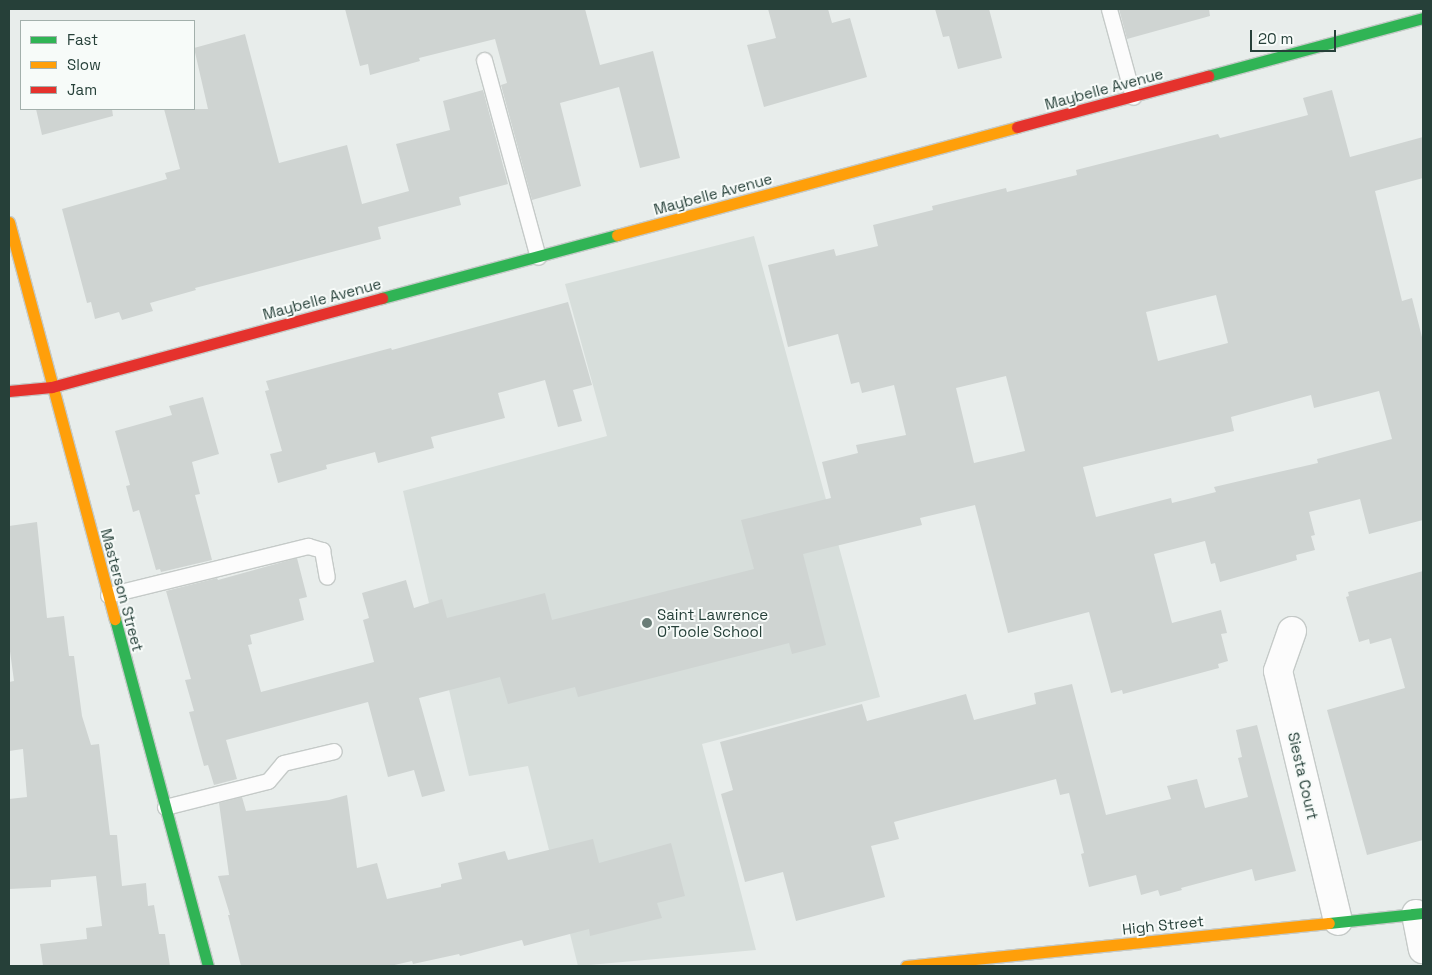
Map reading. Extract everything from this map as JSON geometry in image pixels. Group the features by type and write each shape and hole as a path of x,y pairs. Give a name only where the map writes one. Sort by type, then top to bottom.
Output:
{"street":[{"name":"Maybelle Avenue","path":"9,391 52,387 1423,18"},
{"name":"Masterson Street","path":"9,222 208,966"},
{"name":"Siesta Court","path":"1292,632 1278,671 1338,921"},
{"name":"High Street","path":"906,966 1420,914"},
{"path":"1420,914 1423,949"}],"lane":[{"path":"1109,9 1133,97"},
{"path":"484,60 538,257"},
{"path":"108,595 308,546 322,550 327,577"},
{"path":"165,807 268,780 283,763 334,751"}],"shaded area":[{"name":"Saint Lawrence O'Toole School","path":"754,236 880,697 702,744 756,950 578,966 528,766 469,776 403,491 607,436 565,284"}],"building":[{"path":"345,9 585,9 600,65 653,51 680,158 640,168 619,87 560,103 581,186 532,200 501,85 507,83 495,39 419,58 420,61 370,75 368,64 360,66"},
{"path":"768,9 828,9 832,23 850,18 867,77 764,107 747,45 776,38"},
{"path":"935,9 989,9 1002,58 958,69 949,36 943,37"},
{"path":"1119,9 1209,9 1210,16 1127,39"},
{"path":"245,34 279,163 347,145 362,204 409,191 396,144 450,130 443,101 483,90 508,184 459,197 461,205 378,227 381,239 195,288 196,290 150,303 153,311 122,320 119,312 95,319 91,302 87,303 62,209 167,179 165,173 180,169 164,110 208,109 195,48"},
{"path":"1332,90 1350,157 1423,137 1423,178 1375,191 1402,301 1412,298 1423,341 1423,520 1369,534 1360,499 1309,512 1315,535 1311,536 1315,550 1296,555 1297,560 1220,582 1215,563 1211,564 1205,541 1154,554 1172,623 1221,610 1227,633 1221,634 1228,661 1218,664 1219,668 1123,694 1122,690 1111,693 1089,612 1008,633 975,505 920,518 922,525 803,554 826,645 792,654 789,643 578,697 575,687 508,704 500,677 419,698 445,791 422,797 414,770 388,777 368,702 226,740 237,779 214,785 208,765 204,766 189,712 194,711 185,680 191,679 166,591 217,578 218,580 297,558 307,597 299,599 304,620 250,635 252,644 248,645 261,692 374,662 363,620 369,618 362,593 406,580 414,608 442,599 447,618 545,593 552,620 754,569 741,520 831,498 822,462 858,453 856,445 906,435 894,385 862,393 859,382 851,384 838,334 788,347 768,265 834,249 836,256 878,246 873,225 933,210 932,206 1006,188 1007,192 1077,175 1076,170 1218,134 1220,138 1308,115 1303,98","holes":["1216,295 1228,343 1158,361 1146,312","1006,376 1025,451 974,463 956,388","1379,391 1392,439 1317,459 1318,463 1214,487 1216,492 1172,503 1171,498 1096,517 1083,467 1234,431 1231,417 1311,395 1314,408"]},
{"path":"36,110 112,110 113,116 42,135"},
{"path":"568,302 592,385 573,390 582,421 558,427 545,380 498,393 505,418 431,437 434,448 378,463 375,452 326,465 327,469 278,483 270,454 282,451 265,391 269,390 266,381 391,348 392,350"},
{"path":"203,397 219,454 192,462 200,494 195,495 212,560 161,572 160,569 156,570 139,510 133,512 126,486 130,485 115,431 172,415 169,406"},
{"path":"37,522 47,618 64,616 69,656 74,656 82,716 91,745 99,744 110,835 117,835 122,886 146,883 148,906 154,905 159,934 165,934 170,966 43,966 40,944 87,939 86,928 102,926 96,876 51,880 51,887 9,889 9,799 27,797 23,749 9,751 9,682 14,681 9,644 9,526"},
{"path":"1423,571 1423,840 1367,855 1327,710 1405,688 1391,638 1370,644 1369,639 1359,642 1346,597 1349,596 1348,592"},
{"path":"1072,684 1106,815 1171,799 1167,786 1197,779 1205,808 1248,797 1238,758 1242,757 1236,730 1257,725 1296,871 1255,881 1252,869 1181,888 1182,890 1160,896 1158,890 1141,895 1136,875 1089,887 1081,854 1084,853 1069,793 1060,795 1056,779 894,822 899,839 871,846 885,897 796,921 783,872 745,882 721,794 733,790 720,742 862,704 867,721 966,694 974,720 1036,704 1034,693"},
{"path":"347,795 357,868 377,863 387,899 441,887 441,884 462,879 458,863 505,851 508,860 593,839 599,863 671,843 685,896 657,903 662,918 590,936 589,929 524,946 522,940 460,956 459,954 413,964 412,961 390,966 241,966 228,915 230,915 218,876 229,875 219,803 242,797 246,811 329,800"}],"traffic: fast":[{"path":"1208,76 1423,18"},
{"path":"382,298 617,235"},
{"path":"115,619 208,966"},
{"path":"1329,923 1423,913"}],"traffic: slow":[{"path":"617,235 1017,127"},
{"path":"9,222 115,619"},
{"path":"906,966 1329,923"}],"traffic: jam":[{"path":"1017,127 1208,76"},
{"path":"9,391 52,387 382,298"}],"place":[{"name":"Saint Lawrence O'Toole School","path":"647,623"}]}
